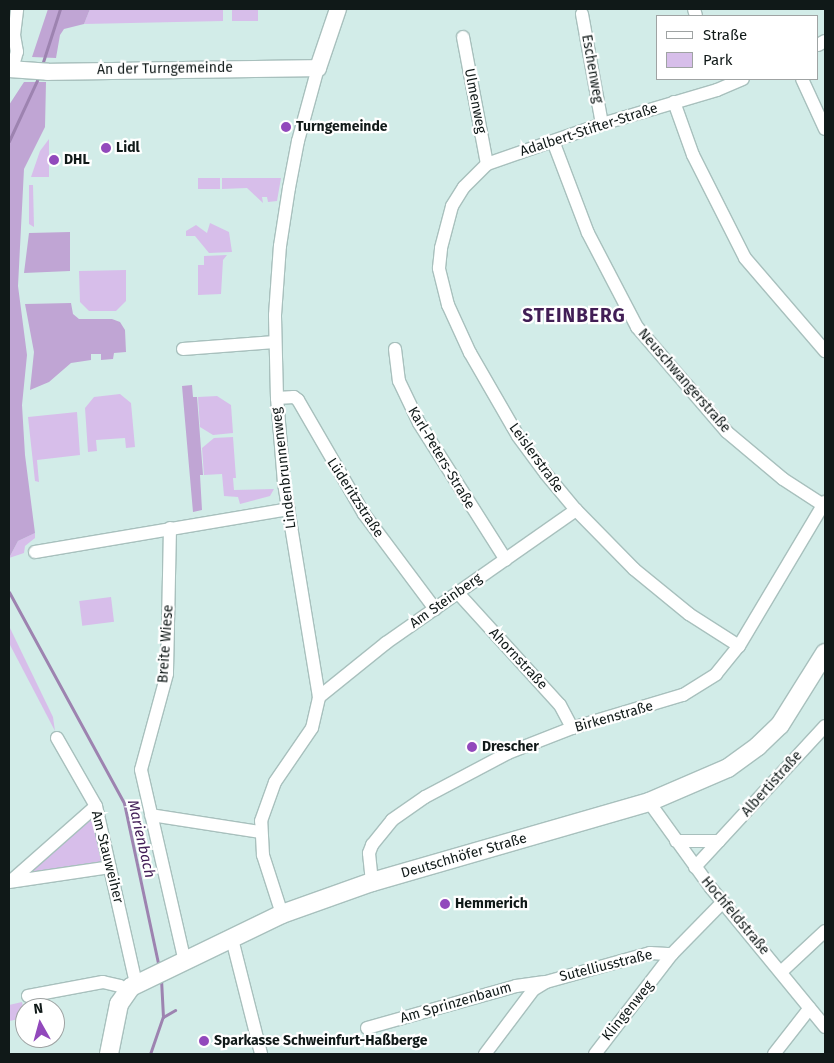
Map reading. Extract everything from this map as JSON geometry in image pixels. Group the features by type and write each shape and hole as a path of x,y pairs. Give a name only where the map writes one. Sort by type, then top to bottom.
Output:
{"main road":[{"name":"Deutschhöfer Straße","path":"135,985 282,914 372,882 648,802 717,774 758,746 792,710 825,653"},
{"path":"109,1054 119,1004 135,985"}],"street":[{"path":"10,71 16,52 11,38 17,9"},
{"name":"Lindenbrunnenweg","path":"282,914 263,855 260,832 269,795 312,728 320,697 288,509 276,398 275,342 280,246 298,141 318,68 338,9"},
{"name":"Eschenweg","path":"582,14 602,124"},
{"name":"Ulmenweg","path":"463,37 487,164"},
{"name":"An der Turngemeinde","path":"10,71 318,68"},
{"name":"Adalbert-Stifter-Straße","path":"452,206 464,187 487,164 602,124 674,102 715,84 738,80"},
{"path":"802,80 825,129"},
{"path":"674,102 693,155 745,258 825,351"},
{"name":"Neuschwangerstraße","path":"553,141 588,233 637,327 727,432 783,478 824,503"},
{"name":"Leislerstraße","path":"452,206 441,248 439,268 448,305 487,387 518,436 576,510 661,592 739,646"},
{"path":"182,349 275,342"},
{"name":"Karl-Peters-Straße","path":"395,349 399,381 419,423 506,560"},
{"name":"Lüderitzstraße","path":"276,398 298,400 364,514 435,609"},
{"name":"Birkenstraße","path":"372,882 369,853 377,837 392,820 425,797 474,770 572,728 683,695 716,674 739,646 824,503"},
{"path":"35,552 288,509"},
{"name":"Am Steinberg","path":"320,697 435,609 576,510"},
{"name":"Breite Wiese","path":"170,528 167,674 141,770 181,964"},
{"name":"Ahornstraße","path":"458,593 560,705 572,728"},
{"name":"Albertistraße","path":"695,867 825,726"},
{"name":"Am Stauweiher","path":"57,738 96,806 135,985"},
{"name":"Hochfeldstraße","path":"648,802 695,867 825,1027"},
{"path":"10,882 96,806"},
{"path":"151,815 260,832"},
{"path":"676,841 719,841"},
{"path":"10,882 110,867"},
{"name":"Klingenweg","path":"595,1054 672,954 723,902"},
{"path":"781,972 825,931"},
{"path":"232,939 261,1054"},
{"name":"Sutelliusstraße","path":"485,1054 533,990 546,982 650,953 672,954"},
{"path":"28,996 103,982 120,986 135,985"},
{"name":"Am Sprinzenbaum","path":"367,1028 516,986 546,982"},
{"path":"774,1054 810,1008"}],"green space":[{"path":"90,9 223,9 223,21 84,24"},
{"path":"232,9 258,9 258,21 232,21"},
{"path":"49,139 49,177 31,177 40,151"},
{"path":"198,178 220,178 220,189 198,189"},
{"path":"222,178 281,178 277,201 268,202 267,197 262,197 263,203 247,188 222,189"},
{"path":"29,185 33,185 34,227 29,224"},
{"path":"210,223 229,232 232,252 209,253 195,236 186,236 186,231 196,225 207,233"},
{"path":"227,255 223,260 221,294 198,295 198,265 204,265 204,256"},
{"path":"126,270 126,301 116,311 89,311 80,302 79,271"},
{"path":"120,394 131,403 135,447 126,448 125,438 96,440 97,451 88,452 85,408 94,397"},
{"path":"217,396 231,405 233,433 213,435 200,427 198,397"},
{"path":"77,412 80,455 37,460 39,482 35,481 28,417"},
{"path":"233,437 236,478 233,478 234,490 274,489 270,496 240,504 238,497 224,496 222,474 204,475 202,448 214,438"},
{"path":"35,533 35,538 25,546 24,553 9,558 18,541"},
{"path":"111,597 114,622 82,626 79,601"},
{"path":"9,626 53,717 55,731 9,643"},
{"path":"91,818 102,862 31,874 29,872"},
{"path":"15,1004 15,1020 9,1021 9,1005"}],"shaded area":[{"path":"48,9 90,9 84,24 64,29 60,35 56,58 32,57"},
{"path":"24,82 46,82 45,127 24,169 18,286 27,355 22,405 25,455 35,533 18,541 9,558 9,105"},
{"path":"70,232 70,271 24,273 29,233"},
{"path":"71,303 73,314 79,319 112,319 120,322 125,330 126,352 114,353 113,359 101,360 101,354 91,354 91,360 71,363 49,382 30,390 34,352 25,304"},
{"path":"192,385 193,397 197,397 203,475 200,475 202,510 193,512 182,386"}],"waterway":[{"path":"42,65 60,9"},
{"path":"9,141 39,76"},
{"name":"Marienbach","path":"9,592 124,803 159,968"},
{"name":"Marienbach","path":"150,1054 163,1017 161,979"},
{"path":"163,1017 175,1010"}],"place":[{"name":"Turngemeinde","path":"286,127"},
{"name":"Lidl","path":"106,148"},
{"name":"DHL","path":"54,160"},
{"name":"Drescher","path":"472,747"},
{"name":"Hemmerich","path":"445,904"},
{"name":"Sparkasse Schweinfurt-Haßberge","path":"204,1041"}],"district":[{"name":"STEINBERG","path":"574,316"}]}
